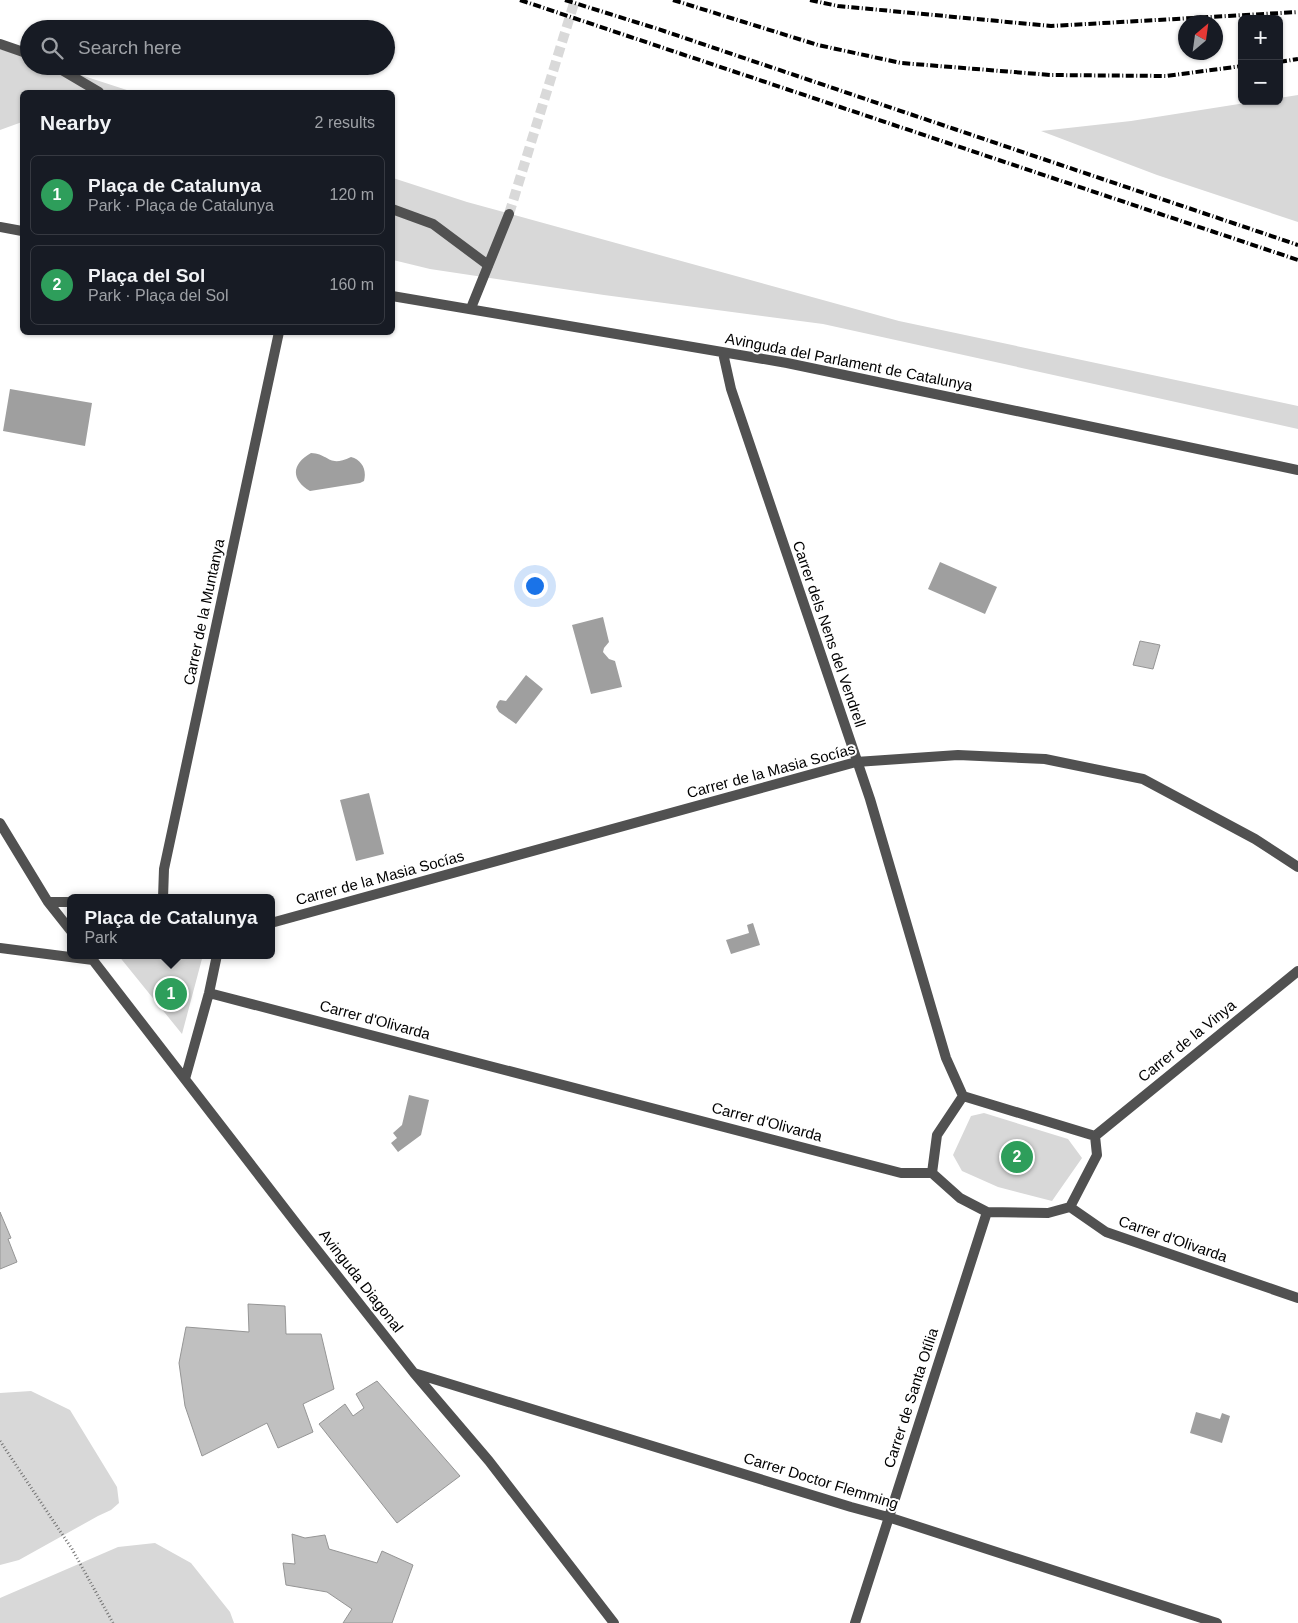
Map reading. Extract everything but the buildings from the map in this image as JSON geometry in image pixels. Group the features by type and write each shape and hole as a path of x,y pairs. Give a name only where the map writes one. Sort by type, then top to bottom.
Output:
{"street":[{"path":"0,44 20,51"},
{"path":"70,75 96,90"},
{"path":"395,210 433,224 488,265"},
{"path":"470,308 509,214"},
{"path":"0,227 20,231"},
{"name":"Avinguda del Parlament de Catalunya","path":"395,296 788,363 1298,470"},
{"name":"Carrer de la Muntanya","path":"163,894 164,869 278,335"},
{"name":"Carrer dels Nens del Vendrell","path":"722,353 732,389 870,799 946,1058 962,1096"},
{"name":"Carrer de la Masia Socías","path":"275,923 856,762 958,755 1045,759 1143,779 1255,839 1298,867"},
{"path":"0,823 48,902 67,927"},
{"path":"48,902 67,902"},
{"path":"0,948 67,955"},
{"name":"Avinguda Diagonal","path":"92,959 299,1226 414,1372 489,1461 614,1623"},
{"path":"185,1079 209,993 216,959"},
{"name":"Carrer de la Vinya","path":"1095,1136 1298,971"},
{"name":"Carrer d'Olivarda","path":"209,993 901,1173 932,1173"},
{"path":"962,1096 1095,1136 1097,1155 1070,1207 1048,1212 987,1212 960,1198 932,1173 937,1135 962,1096"},
{"name":"Carrer d'Olivarda","path":"1070,1207 1106,1232 1298,1298"},
{"name":"Carrer de Santa Otília","path":"855,1623 987,1212"},
{"name":"Carrer Doctor Flemming","path":"414,1372 888,1517 1217,1623"}],"path":[{"path":"0,1442 72,1549 113,1623"}],"shaded area":[{"path":"0,49 20,55 20,75 81,75 127,90 20,90 20,123 0,130"},
{"path":"1298,95 1298,222 1157,175 1041,131 1131,121 1238,104 1283,105 1283,97"},
{"path":"395,179 467,202 899,321 1298,406 1298,429 823,324 604,295 430,269 395,260"},
{"path":"10,389 92,403 85,446 3,431"},
{"path":"311,453 333,461 351,457 355,458 363,466 365,473 364,481 310,491 299,482 296,472 300,462"},
{"path":"940,562 997,587 985,614 928,589"},
{"path":"603,617 609,642 603,652 609,659 615,661 622,687 591,694 572,625"},
{"path":"526,675 543,689 516,724 499,712 496,707 500,700 506,701"},
{"path":"369,793 384,854 356,861 340,800"},
{"path":"753,923 760,945 731,954 726,940 749,933 747,925"},
{"path":"121,959 202,959 182,1034"},
{"path":"409,1095 429,1100 421,1135 398,1152 391,1143 397,1138 393,1133 402,1125"},
{"path":"984,1113 1068,1139 1082,1158 1052,1201 998,1187 962,1171 953,1155 971,1116"},
{"path":"31,1391 70,1410 117,1487 119,1503 111,1510 19,1560 0,1565 0,1393"},
{"path":"1196,1412 1220,1419 1222,1413 1230,1416 1222,1443 1190,1433"},
{"path":"155,1543 191,1563 230,1612 234,1623 0,1623 0,1598 118,1547"}],"tunnel":[{"path":"509,214 575,0"}],"railway":[{"path":"520,0 1298,260"},
{"path":"565,0 658,29 1298,245"},
{"path":"673,0 818,45 901,63 1051,75 1166,76 1238,67"},
{"path":"810,0 838,6 1051,26 1298,12"},
{"path":"1283,61 1298,59"}],"place":[{"name":"Plaça de Catalunya","path":"171,994"},
{"name":"Plaça del Sol","path":"1017,1157"}]}
